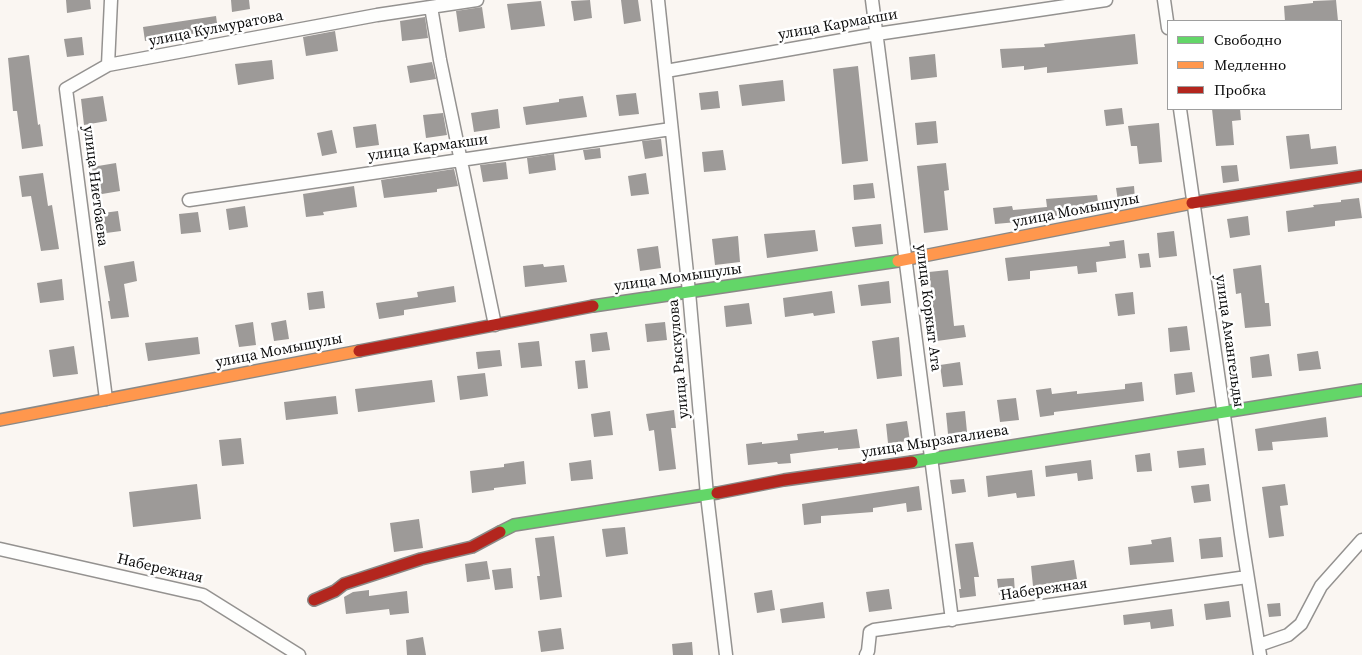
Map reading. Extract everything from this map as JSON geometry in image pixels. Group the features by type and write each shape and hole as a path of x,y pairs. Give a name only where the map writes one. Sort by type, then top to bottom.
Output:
{"street":[{"path":"108,65 110,0"},
{"name":"улица Кулмуратова","path":"108,65 377,15 477,0"},
{"name":"улица Рыскулова","path":"658,0 689,292 707,494 726,655"},
{"name":"улица Коркыт Ата","path":"872,0 952,620"},
{"name":"улица Кармакши","path":"666,71 877,34 1106,0"},
{"path":"1164,0 1167,21"},
{"path":"431,7 440,60 495,325"},
{"name":"улица Ниетбаева","path":"106,399 66,89 108,65"},
{"name":"улица Амангельды","path":"1180,110 1259,650"},
{"name":"улица Кармакши","path":"189,200 671,129"},
{"name":"улица Момышулы","path":"0,420 590,306 906,260 1193,203 1362,176"},
{"name":"улица Мырзагалиева","path":"314,600 335,591 344,584 421,559 472,547 514,525 784,480 931,459 1362,390"},
{"path":"1259,650 1288,635 1301,624 1321,586 1362,540"},
{"name":"Набережная","path":"0,549 203,595 299,655"},
{"name":"Набережная","path":"866,655 870,632 874,630 1247,577"}],"building":[{"path":"66,0 90,0 91,9 67,13"},
{"path":"231,0 249,0 250,9 232,12"},
{"path":"590,0 592,18 574,21 571,1"},
{"path":"621,0 638,0 641,21 624,24"},
{"path":"1336,0 1338,20 1285,20 1284,6 1313,3 1313,1"},
{"path":"541,1 545,26 511,30 507,4"},
{"path":"482,7 485,28 459,32 456,11"},
{"path":"216,16 218,30 145,41 143,27"},
{"path":"425,17 428,38 402,41 400,21"},
{"path":"335,31 338,51 306,56 303,37"},
{"path":"1135,34 1138,64 1047,73 1047,67 1024,70 1024,66 1002,68 1000,49 1045,47 1044,44"},
{"path":"82,37 84,55 67,57 64,39"},
{"path":"935,54 937,77 911,80 909,57"},
{"path":"29,55 38,125 40,124 43,146 22,149 17,111 13,111 8,58"},
{"path":"272,60 274,79 238,85 235,64"},
{"path":"432,62 436,79 410,83 407,66"},
{"path":"858,66 868,161 842,164 833,69"},
{"path":"783,80 785,101 742,106 739,85"},
{"path":"718,91 720,108 701,110 699,93"},
{"path":"636,93 639,114 619,116 616,95"},
{"path":"103,96 107,121 84,125 81,99"},
{"path":"583,96 587,117 526,125 523,107 559,102 559,99"},
{"path":"1122,108 1124,124 1106,126 1104,110"},
{"path":"498,109 500,128 474,132 471,113"},
{"path":"1212,110 1240,110 1241,120 1232,121 1234,145 1216,146"},
{"path":"443,113 447,135 426,138 423,115"},
{"path":"936,121 938,143 917,145 915,123"},
{"path":"1159,123 1162,162 1139,164 1137,146 1131,146 1128,126"},
{"path":"376,124 379,145 356,148 353,127"},
{"path":"332,130 337,153 322,156 317,133"},
{"path":"1309,134 1311,149 1336,146 1338,164 1290,169 1286,136"},
{"path":"661,139 663,156 645,159 642,141"},
{"path":"600,148 601,158 585,160 583,150"},
{"path":"723,150 726,170 704,172 702,152"},
{"path":"554,154 556,170 529,174 527,158"},
{"path":"506,162 508,179 483,182 480,165"},
{"path":"116,163 120,191 96,195 92,167"},
{"path":"946,163 949,190 944,191 948,230 924,233 917,166"},
{"path":"1237,165 1239,181 1223,183 1221,166"},
{"path":"454,169 458,186 437,189 437,192 384,198 381,180"},
{"path":"43,173 48,206 52,205 59,249 41,251 31,196 22,197 19,176"},
{"path":"646,173 649,194 631,196 628,176"},
{"path":"873,183 875,198 854,200 853,185"},
{"path":"354,186 357,207 323,212 324,215 306,217 303,194"},
{"path":"1134,186 1135,199 1118,201 1116,188"},
{"path":"1097,195 1099,208 1066,211 1066,215 1040,217 1040,220 995,224 993,208 1012,206 1013,210 1047,207 1046,199"},
{"path":"1359,198 1362,218 1335,221 1335,226 1288,232 1286,211"},
{"path":"245,206 248,227 229,230 226,209"},
{"path":"118,211 121,231 99,234 96,214"},
{"path":"198,212 201,232 181,234 179,214"},
{"path":"1248,216 1250,235 1230,238 1227,219"},
{"path":"881,224 883,244 855,247 852,227"},
{"path":"815,230 818,251 767,258 764,234"},
{"path":"1174,231 1177,256 1159,258 1157,233"},
{"path":"738,236 740,262 715,265 712,239"},
{"path":"1124,240 1126,258 1096,262 1097,272 1078,274 1077,266 1030,271 1030,279 1008,281 1005,258 1110,246 1109,242"},
{"path":"658,246 661,268 640,271 637,249"},
{"path":"1149,253 1151,267 1140,268 1138,254"},
{"path":"134,261 137,281 124,284 129,317 111,319 104,266"},
{"path":"543,264 544,267 564,265 567,282 525,287 523,266"},
{"path":"1261,265 1265,303 1269,303 1271,326 1245,328 1241,293 1236,294 1233,269"},
{"path":"948,270 954,326 964,325 966,337 937,341 929,272"},
{"path":"62,279 64,300 40,303 37,283"},
{"path":"889,281 891,303 861,306 858,285"},
{"path":"454,286 456,302 404,310 404,315 379,319 376,303 418,297 417,292"},
{"path":"323,291 325,308 309,310 307,293"},
{"path":"832,291 835,313 814,316 813,313 785,317 783,298"},
{"path":"1133,292 1135,314 1118,316 1115,294"},
{"path":"749,303 752,324 726,327 724,306"},
{"path":"286,320 289,339 274,341 271,323"},
{"path":"253,322 256,345 239,347 235,325"},
{"path":"665,322 667,340 647,342 645,324"},
{"path":"1187,326 1190,350 1170,352 1168,328"},
{"path":"607,332 610,350 592,352 590,334"},
{"path":"198,337 200,354 148,361 145,343"},
{"path":"899,337 902,376 877,379 872,341"},
{"path":"539,341 542,366 521,368 518,343"},
{"path":"74,346 78,374 53,377 49,350"},
{"path":"500,350 502,366 478,369 476,352"},
{"path":"1318,351 1321,369 1299,371 1297,354"},
{"path":"1269,354 1272,376 1252,378 1250,357"},
{"path":"585,360 588,388 578,389 575,361"},
{"path":"960,362 963,385 943,387 940,365"},
{"path":"1192,372 1195,392 1176,395 1174,374"},
{"path":"485,373 488,396 460,400 457,376"},
{"path":"432,380 435,402 358,412 355,389"},
{"path":"1142,382 1144,401 1054,412 1054,415 1040,417 1036,390 1051,388 1052,394 1077,391 1077,394 1125,389 1125,384"},
{"path":"336,396 338,414 286,420 284,402"},
{"path":"1016,398 1019,420 1000,422 997,400"},
{"path":"674,410 676,428 671,428 676,469 659,471 654,430 649,431 646,414"},
{"path":"610,411 613,435 594,437 591,414"},
{"path":"965,411 967,432 948,434 946,413"},
{"path":"1326,417 1328,437 1272,442 1273,450 1258,451 1255,429"},
{"path":"907,421 910,441 888,443 886,424"},
{"path":"857,429 860,448 838,450 838,448 790,454 791,463 778,464 777,462 748,465 746,444 798,440 797,434"},
{"path":"241,438 244,464 222,466 219,440"},
{"path":"1204,448 1206,465 1179,468 1177,451"},
{"path":"1150,453 1152,471 1137,472 1135,455"},
{"path":"591,460 593,479 571,481 569,463"},
{"path":"1091,460 1093,479 1078,481 1077,473 1046,477 1045,466"},
{"path":"524,461 526,484 472,493 470,471 504,467 504,464"},
{"path":"1032,470 1035,496 1017,498 1016,493 988,497 986,476"},
{"path":"964,479 966,492 952,494 950,480"},
{"path":"197,484 201,519 133,527 129,492"},
{"path":"1209,484 1211,501 1194,503 1191,486"},
{"path":"1285,484 1288,505 1280,506 1284,536 1269,538 1262,487"},
{"path":"919,486 922,510 907,512 906,503 873,508 873,512 821,516 821,523 804,525 802,504"},
{"path":"419,519 423,548 394,552 390,523"},
{"path":"625,527 628,554 606,557 602,529"},
{"path":"554,536 562,597 540,600 537,576 540,576 535,538"},
{"path":"1171,537 1174,562 1130,565 1128,547 1152,544 1151,540"},
{"path":"1221,537 1223,557 1201,559 1199,539"},
{"path":"973,542 979,577 974,577 976,596 960,598 959,589 961,589 955,544"},
{"path":"1074,560 1077,579 1033,586 1031,566"},
{"path":"487,561 490,579 467,582 465,564"},
{"path":"511,568 513,588 495,590 492,570"},
{"path":"1014,578 1015,593 999,595 997,579"},
{"path":"889,589 892,609 869,612 866,592"},
{"path":"369,590 369,596 407,591 409,613 390,615 389,609 346,614 344,597 353,592"},
{"path":"772,590 775,610 757,613 754,593"},
{"path":"1229,601 1231,617 1206,620 1204,604"},
{"path":"823,602 825,618 782,623 780,609"},
{"path":"1280,603 1281,616 1269,617 1267,604"},
{"path":"1172,609 1174,626 1151,629 1150,622 1124,625 1123,615"},
{"path":"561,628 564,649 541,652 538,631"},
{"path":"423,637 426,655 407,655 406,640"},
{"path":"692,642 693,655 673,655 672,644"}],"traffic: fast":[{"path":"593,306 898,261"},
{"path":"912,462 1362,390"},
{"path":"500,532 514,525 717,493"}],"traffic: slow":[{"path":"898,261 1192,203"},
{"path":"0,420 359,351"}],"traffic: jam":[{"path":"1192,203 1362,176"},
{"path":"359,351 593,306"},
{"path":"717,493 784,480 912,462"},
{"path":"314,600 335,591 344,584 421,559 472,547 500,532"}]}
